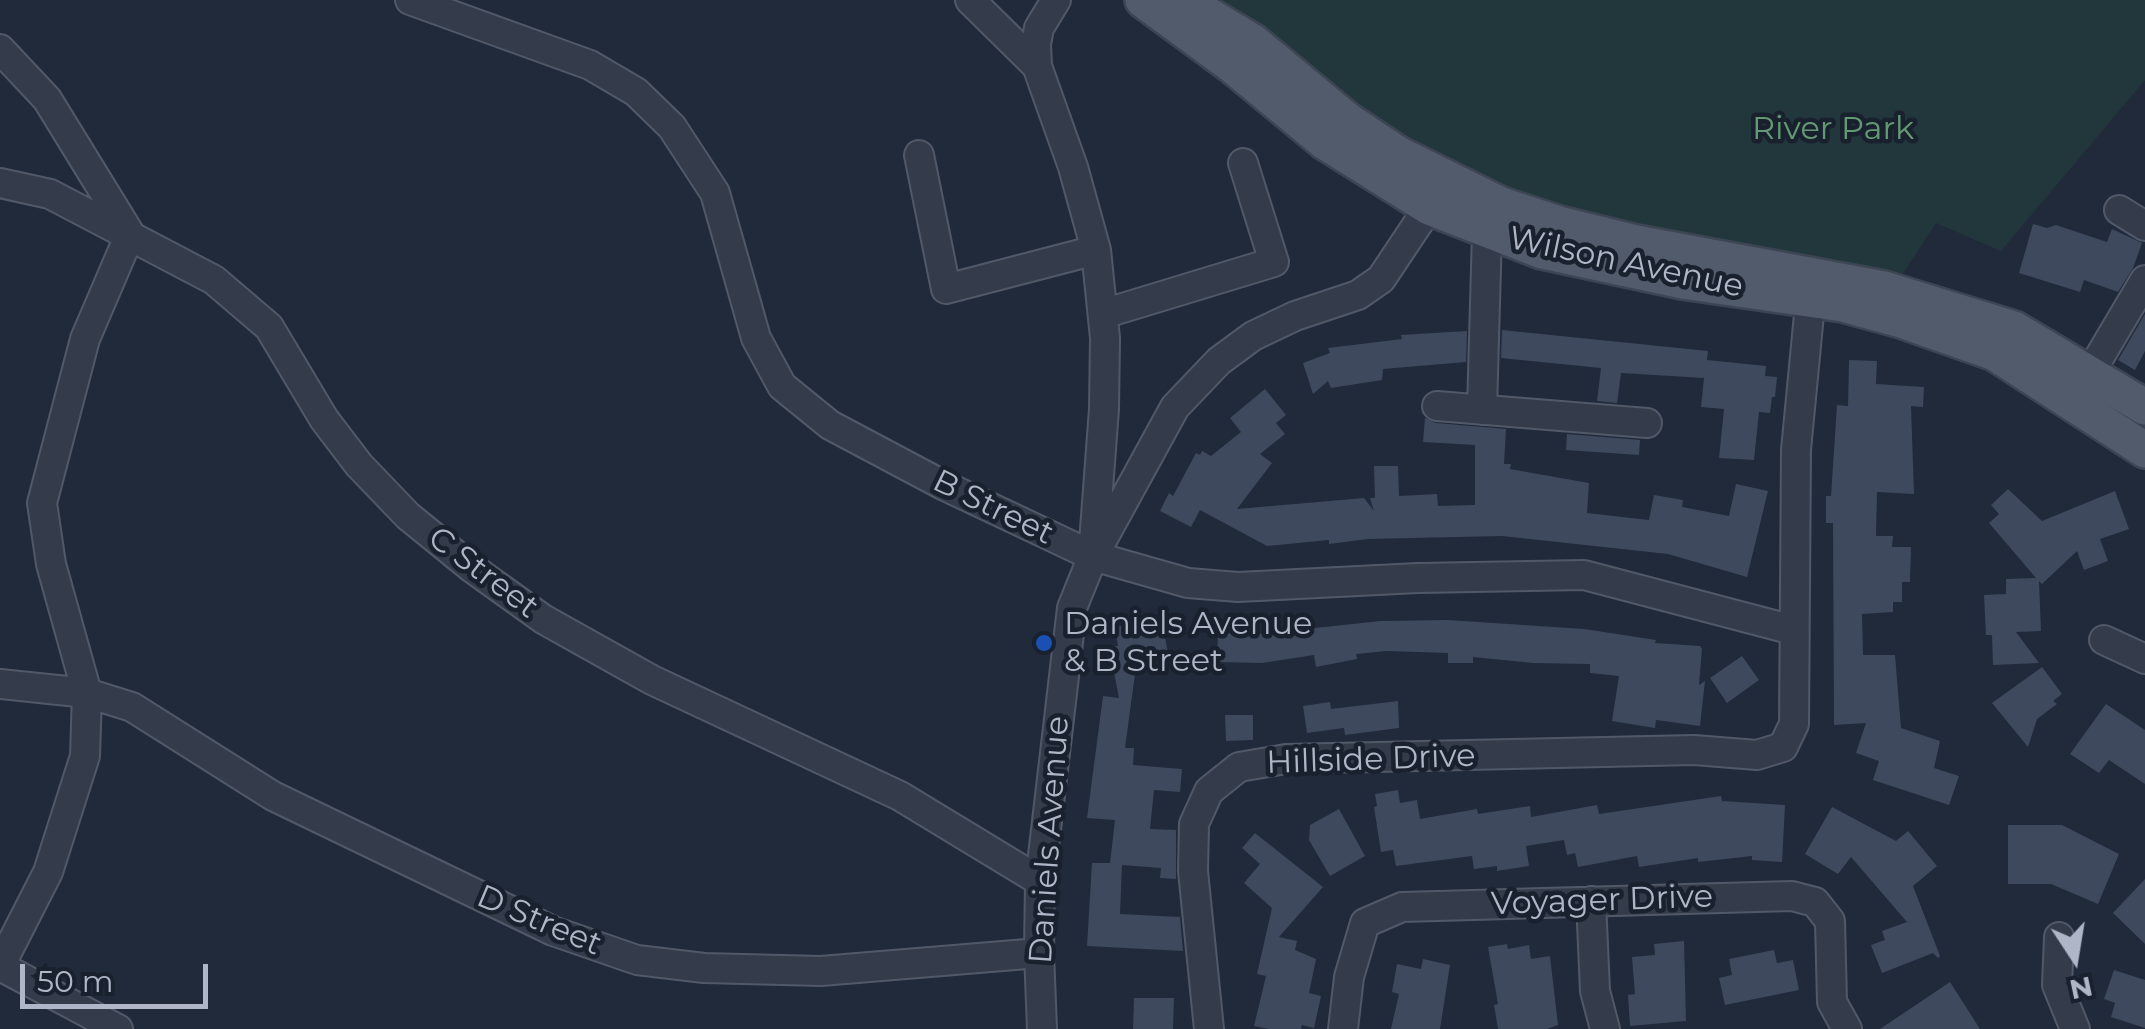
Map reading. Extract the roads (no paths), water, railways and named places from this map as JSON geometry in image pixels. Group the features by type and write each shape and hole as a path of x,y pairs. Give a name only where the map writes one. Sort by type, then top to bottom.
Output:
{"main road":[{"name":"Wilson Avenue","path":"1143,0 1233,66 1324,142 1429,207 1486,232 1542,252 1623,269 1811,288 1884,289 2014,329 2145,407"},
{"name":"Wilson Avenue","path":"1184,0 1253,42 1347,120 1398,154 1501,205 1559,224 1811,288 1995,353 2145,450"}],"street":[{"name":"B Street","path":"410,0 590,65 636,92 672,127 715,193 756,338 782,386 830,424 943,485 1093,556 1188,582 1238,587 1584,575 1794,630"},
{"name":"Daniels Avenue","path":"970,0 1038,66"},
{"name":"Daniels Avenue","path":"1042,1029 1040,881 1072,608 1093,556 1104,410 1096,250 1073,167 1038,66 1039,28 1056,0"},
{"path":"0,49 47,99 130,234 85,340 42,503 51,564 86,692 85,756 48,872 0,966 118,1029"},
{"path":"920,155 946,290 1096,250"},
{"path":"1102,314 1274,262 1242,163"},
{"name":"C Street","path":"0,182 50,194 214,280 268,328 324,419 359,465 408,516 543,618 652,680 900,796 1040,881"},
{"path":"1093,556 1175,407 1219,361 1253,336 1295,316 1358,295 1381,279 1429,207"},
{"path":"2118,210 2145,226"},
{"path":"1482,410 1486,232"},
{"path":"2094,374 2097,361 2145,280"},
{"path":"1794,630 1796,450 1811,288"},
{"path":"1437,406 1648,423"},
{"name":"Hillside Drive","path":"1210,1029 1194,872 1194,824 1209,791 1239,767 1305,758 1694,750 1757,755 1783,747 1794,724 1794,630"},
{"path":"2104,640 2145,660"},
{"name":"D Street","path":"0,684 86,692 132,707 273,796 553,932 636,960 704,968 821,971 1038,953"},
{"name":"Voyager Drive","path":"1343,1029 1348,977 1365,923 1402,907 1792,896 1815,902 1830,920 1832,1002 1847,1029"},
{"path":"1591,901 1595,990 1605,1029"},
{"path":"2059,937 2056,985 2075,1029"}],"place":[{"name":"Daniels Avenue & B Street","path":"1044,643"}],"park label":[{"name":"River Park","path":"1833,130"}]}
